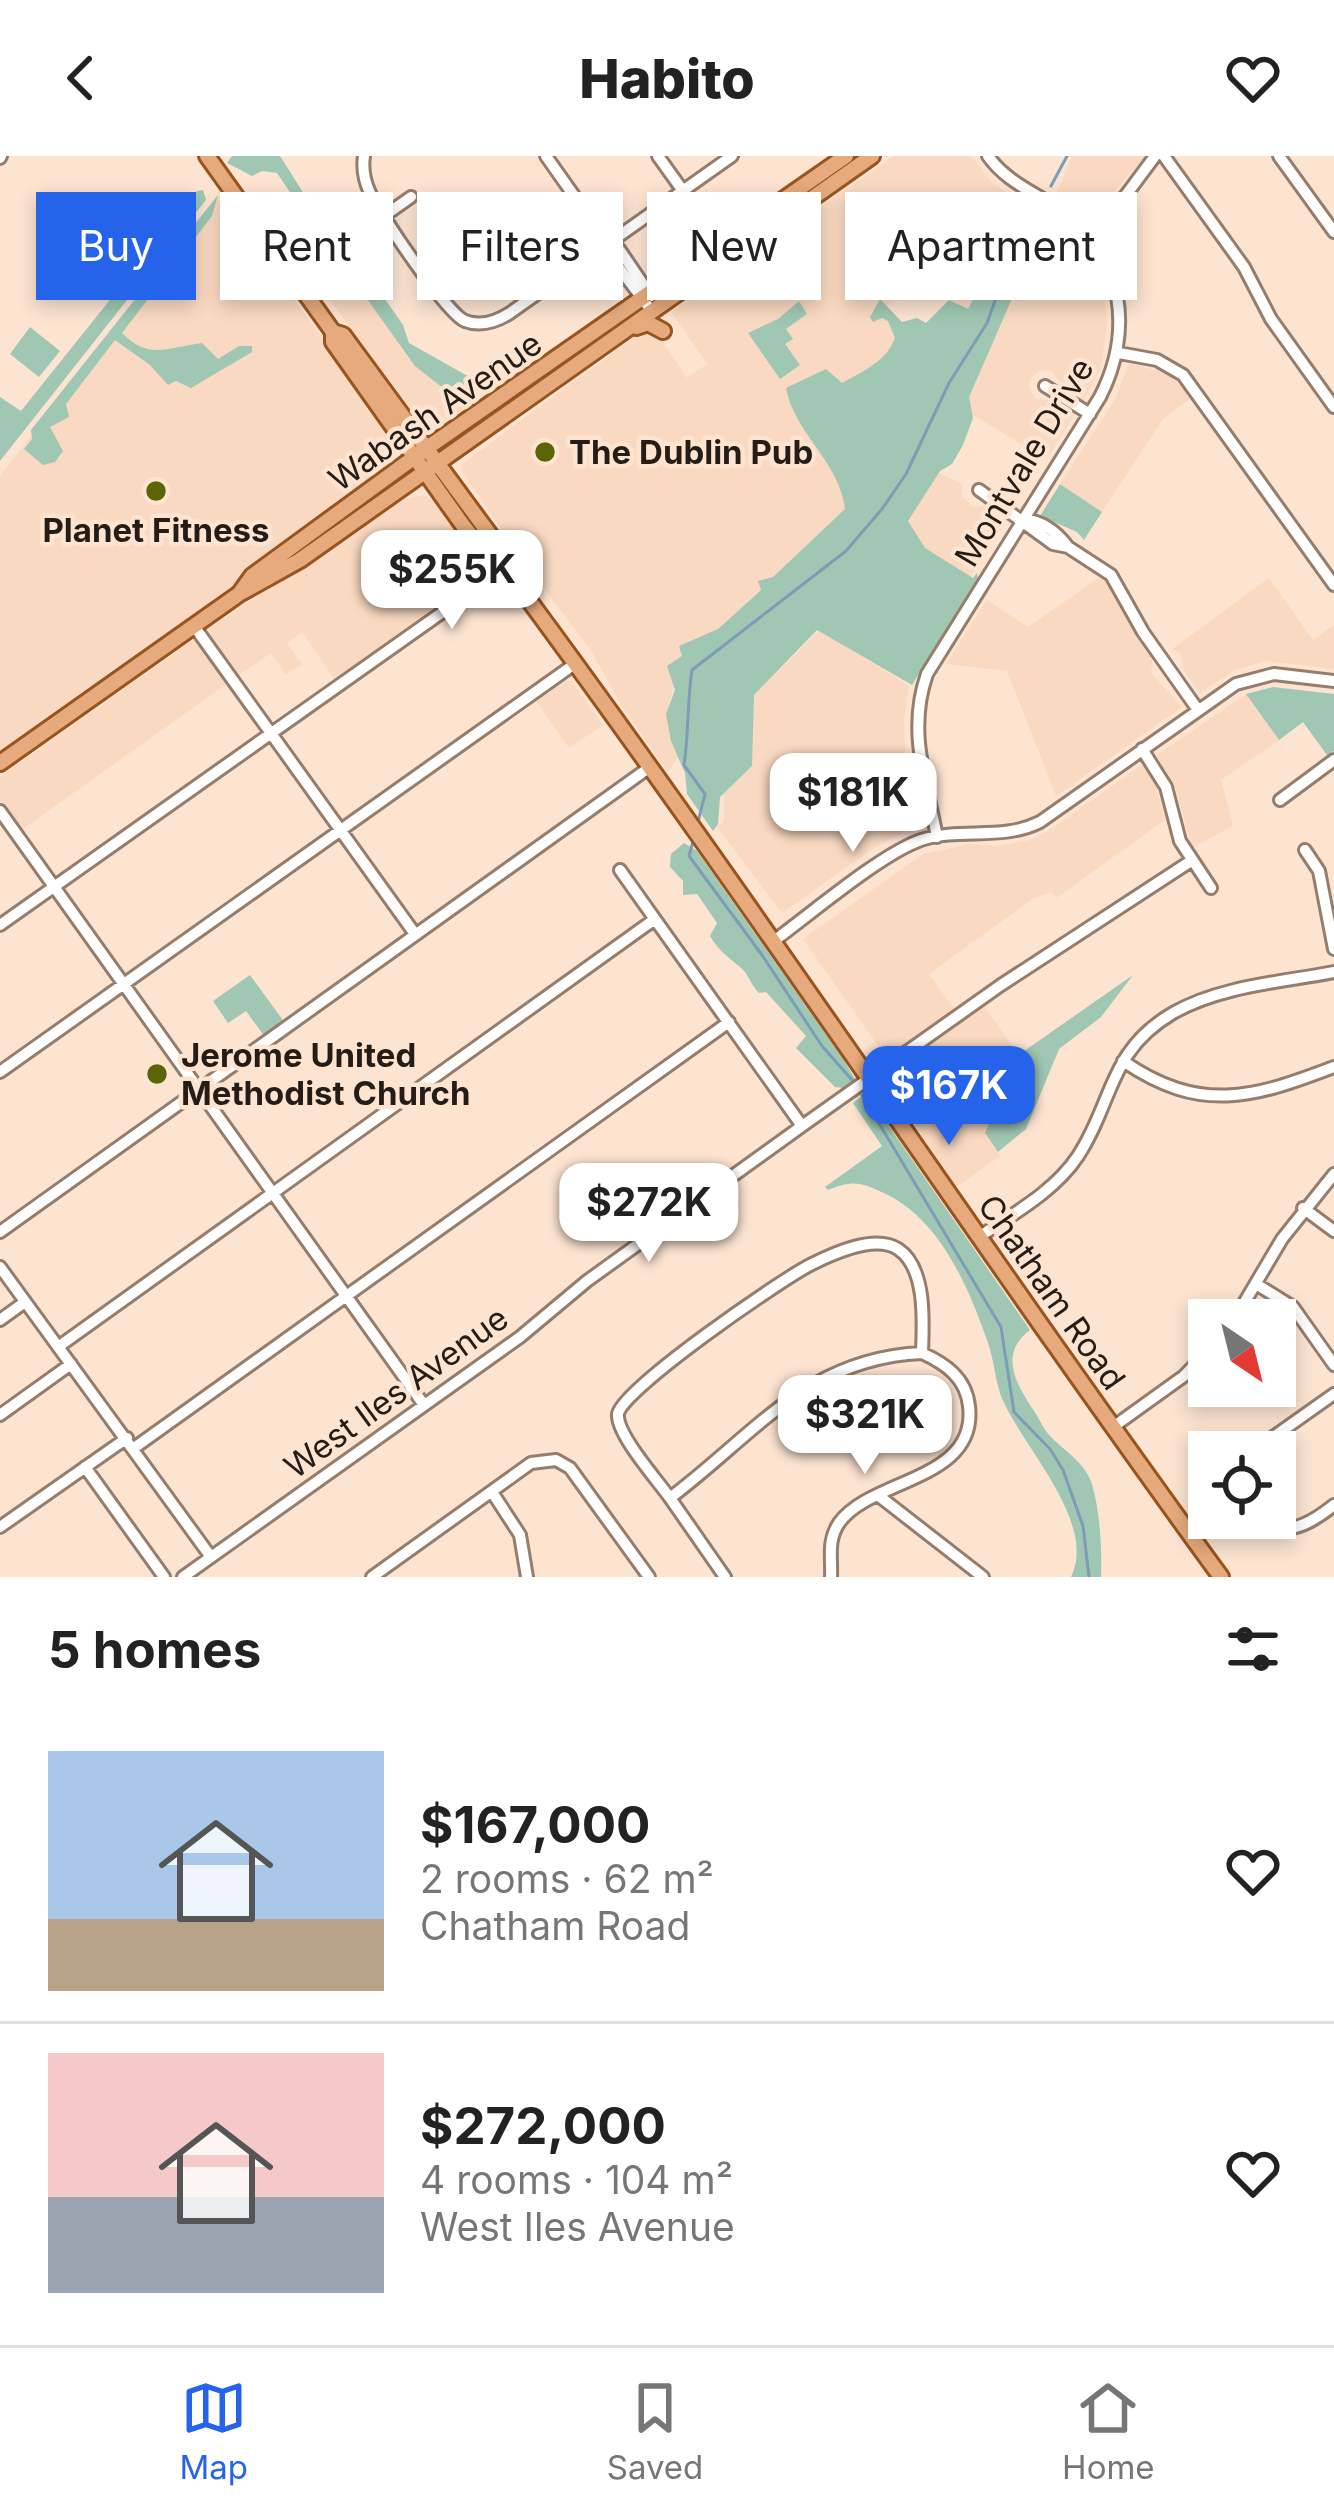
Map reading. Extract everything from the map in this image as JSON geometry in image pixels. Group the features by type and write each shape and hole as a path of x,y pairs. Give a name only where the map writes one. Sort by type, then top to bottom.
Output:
{"main road":[{"name":"Chatham Road","path":"207,156 333,332 333,343 370,394 494,540 506,568 706,842 1188,1531"},
{"name":"Wabash Avenue","path":"0,763 239,594 300,560 431,467 846,156"},
{"name":"Wabash Avenue","path":"239,594 251,576 550,363 872,156"},
{"path":"580,359 600,352 641,324 663,331"},
{"name":"Chatham Road","path":"333,332 343,335 407,418 421,453"},
{"path":"407,418 429,430 443,429 526,371 550,363"},
{"path":"370,394 372,407 396,441 397,456 387,477"},
{"path":"461,445 456,476 494,540"},
{"name":"Chatham Road","path":"431,467 442,497 484,552 506,568"},
{"path":"368,512 381,510 413,490 442,497"},
{"name":"Chatham Road","path":"1194,1539 1221,1577"}],"street":[{"path":"364,156 370,192"},
{"path":"547,156 572,192"},
{"path":"658,156 683,191"},
{"path":"623,233 732,156"},
{"name":"Montvale Drive","path":"988,156 1008,178 1031,192"},
{"path":"1129,192 1160,156 1244,267 1271,319 1334,407"},
{"path":"1280,156 1334,232"},
{"path":"393,210 411,197"},
{"path":"393,229 417,263"},
{"path":"623,271 650,302"},
{"path":"443,300 464,320 491,322 527,300"},
{"name":"Montvale Drive","path":"937,836 917,750 920,696 938,652 1090,414 1119,353 1118,300"},
{"path":"1119,353 1157,361 1183,376 1334,585"},
{"path":"1045,386 1090,414"},
{"path":"979,490 1023,519 1030,529 1111,575 1143,632 1198,710"},
{"path":"0,925 506,568"},
{"path":"194,626 415,934"},
{"path":"0,1072 576,663"},
{"path":"775,940 898,852 937,836 1028,828 1236,684 1288,674 1334,681"},
{"path":"1142,749 1164,782 1176,832 1210,888"},
{"path":"1280,800 1334,760"},
{"path":"0,1232 650,767"},
{"path":"0,811 424,1405"},
{"path":"1305,850 1319,871 1334,949"},
{"name":"West Iles Avenue","path":"183,1577 520,1337 587,1281 802,1126 990,993 1191,861"},
{"path":"1319,871 1334,868"},
{"path":"620,870 802,1126"},
{"path":"58,1347 656,919"},
{"path":"979,1238 1048,1188 1078,1157 1110,1082 1155,1024 1210,996 1334,972"},
{"path":"0,1527 346,1297 728,1022"},
{"path":"1123,1060 1162,1084 1208,1097 1262,1093 1334,1066"},
{"path":"1247,1299 1304,1208 1334,1174"},
{"path":"1304,1208 1334,1231"},
{"path":"725,1577 623,1432 620,1407 643,1382 794,1274 869,1244 900,1250 911,1264 922,1353"},
{"path":"0,1267 211,1557"},
{"path":"1256,1284 1293,1307 1334,1365"},
{"path":"0,1319 25,1302"},
{"path":"670,1498 810,1383 922,1353 945,1365 961,1382 970,1411 965,1434 934,1468 848,1514 831,1540 831,1577"},
{"path":"0,1415 71,1364"},
{"path":"1113,1427 1188,1372"},
{"path":"1282,1431 1334,1394"},
{"path":"372,1577 530,1463 556,1460 570,1468 649,1577"},
{"path":"86,1467 164,1577"},
{"path":"492,1492 520,1535 527,1577"},
{"path":"878,1496 983,1577"},
{"path":"1296,1528 1318,1519 1334,1505"},
{"path":"392,1562 403,1577"}],"shaded area":[{"path":"893,156 971,156 1006,192 845,192 845,300 895,300 883,309 912,349 861,498 711,635 679,671 668,705 680,754 668,772 623,708 590,649 525,564 461,465 648,327 656,331 687,378 707,364 671,312 688,300 821,300 821,207"},
{"path":"1072,156 1145,156 1114,192 1057,192"},
{"path":"219,195 220,300 295,300 393,442 393,459 386,471 0,750 0,476 137,300 196,300 196,225"},
{"path":"330,300 369,300 431,376 462,403 462,410 440,424 416,416"},
{"path":"950,300 980,300 973,314 956,308"},
{"path":"1009,300 1105,300 1101,367 1084,401 1065,389 1051,370 1039,371 1030,379 1036,399 1056,401 1075,414 1046,460 959,406"},
{"path":"1129,363 1169,374 1191,398 1163,419 1102,512 1060,484 1116,398"},
{"path":"936,471 962,484 962,496 973,507 988,506 1009,518 969,579 895,534"},
{"path":"424,495 449,519 485,570 335,680 302,632 287,643 302,664 286,675 271,653 239,675 210,628 355,529 405,499"},
{"path":"1103,575 1153,655 1151,673 1182,707 1056,796 1007,671 946,664 987,600 1028,627"},
{"path":"1269,578 1313,640 1334,625 1334,669 1265,661 1235,670 1200,693 1184,671 1180,654 1172,649"},
{"path":"820,630 909,686 904,720 906,763 920,824 875,847 782,913 717,827 724,821 724,786 753,696"},
{"path":"196,638 228,683 20,831 0,801 0,777"},
{"path":"572,681 603,725 569,748 536,701"},
{"path":"1246,694 1279,740 1221,780 1233,826 1192,848 1177,792 1157,755"},
{"path":"1144,763 1155,781 1165,820 1056,898 1051,892 1034,898 929,974 954,1009 886,1057 803,939 923,854 969,844 999,846 1030,840"},
{"path":"983,1004 1017,1053 975,1086 993,1117 985,1133 1000,1156 955,1188 887,1079 889,1072"}],"green space":[{"path":"232,156 280,156 303,192 290,192 277,173 262,171 252,176 227,163"},
{"path":"203,190 206,200 196,213 196,192"},
{"path":"218,195 212,216 196,237 196,223"},
{"path":"110,300 127,300 0,461 0,397 21,411"},
{"path":"134,300 147,300 122,333 141,347 169,349 202,343 218,359 239,346 252,346 252,352 191,388 176,381 168,385 115,340 66,404 69,417 50,427 63,451 55,462 43,465 24,449 32,439 31,430"},
{"path":"368,300 386,300 409,343 482,384 466,406 415,366"},
{"path":"879,300 902,322 917,318 926,323 949,300 968,309 973,300 1011,300 969,397 973,418 963,445 908,521 925,548 973,578 977,573 978,579 912,685 817,630 754,695 752,766 720,797 713,831 687,794 685,773 671,741 666,714 675,690 667,666 682,656 679,646 718,629 761,590 758,581 773,577 845,509 835,477 798,419 786,388 826,369 842,383 880,359 895,338 888,321 873,322 870,317"},
{"path":"799,301 807,314 786,329 793,339 785,344 800,365 780,379 748,333 778,319"},
{"path":"30,327 60,351 39,377 10,354"},
{"path":"1060,484 1102,512 1084,540 1077,532 1040,516"},
{"path":"1273,687 1334,694 1334,751 1327,755 1303,722 1279,740 1246,694"},
{"path":"684,843 697,851 843,1059 855,1079 843,1088 835,1087 796,1048 806,1036 717,946 710,936 717,923 697,894 683,895 683,881 670,867 671,854"},
{"path":"250,975 285,1023 265,1037 246,1011 228,1023 213,1001"},
{"path":"1133,975 1101,1017 1059,1049 1026,1129 998,1152 985,1133 992,1117 974,1086"},
{"path":"866,1093 1030,1330 1015,1349 1013,1369 1047,1432 1079,1463 1092,1484 1101,1577 1071,1577 1077,1555 1066,1509 1001,1396 972,1300 938,1239 888,1195 858,1184 825,1187 882,1146 853,1103"}],"waterway":[{"path":"1051,186 1067,156"},
{"path":"698,822 705,794 684,765 692,670 846,551 882,509 906,474 995,300"},
{"path":"694,838 689,856 822,1046 852,1080"},
{"path":"862,1095 1001,1327 1014,1412 1050,1449 1063,1470 1083,1526 1089,1577"}],"place":[{"name":"The Dublin Pub","path":"545,452"},
{"name":"Planet Fitness","path":"156,491"},
{"name":"Jerome United Methodist Church","path":"157,1074"}]}
